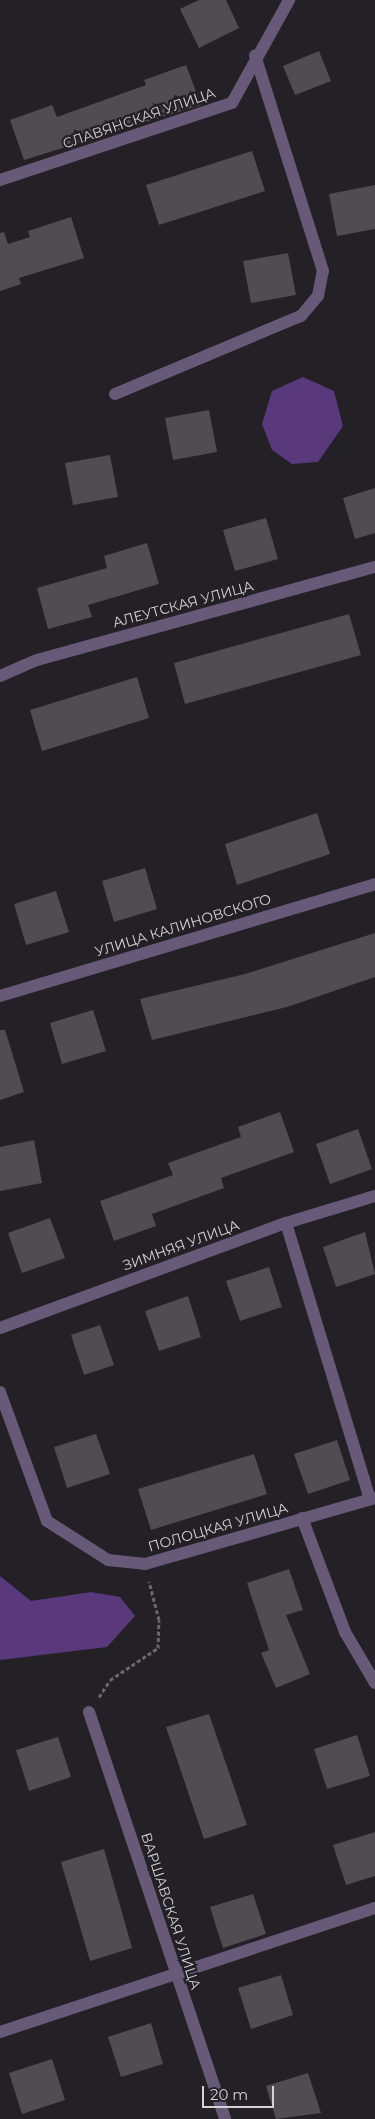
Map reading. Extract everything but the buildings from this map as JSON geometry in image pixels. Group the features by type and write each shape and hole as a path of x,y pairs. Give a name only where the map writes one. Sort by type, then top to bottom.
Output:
{"street":[{"name":"СЛАВЯНСКАЯ УЛИЦА","path":"0,180 232,103 245,86 255,55 289,0"},
{"path":"115,394 300,316 318,296 323,270 255,55"},
{"name":"АЛЕУТСКАЯ УЛИЦА","path":"0,676 37,660 375,566"},
{"name":"УЛИЦА КАЛИНОВСКОГО","path":"0,996 375,884"},
{"name":"ЗИМНЯЯ УЛИЦА","path":"0,1328 286,1223 375,1196"},
{"path":"286,1223 372,1498"},
{"name":"ПОЛОЦКАЯ УЛИЦА","path":"0,1392 47,1522 108,1560 145,1564 372,1498"},
{"path":"302,1518 345,1632 375,1683"},
{"name":"ВАРШАВСКАЯ УЛИЦА","path":"89,1712 224,2119"},
{"path":"0,2032 176,1977 375,1908"}],"path":[{"path":"89,1712 110,1680 158,1648 159,1620 145,1564"}],"shaded area":[{"path":"303,377 334,391 343,426 318,462 292,464 272,450 262,424 272,391"},
{"path":"0,1576 31,1601 91,1592 120,1597 135,1616 107,1647 0,1660"}]}
